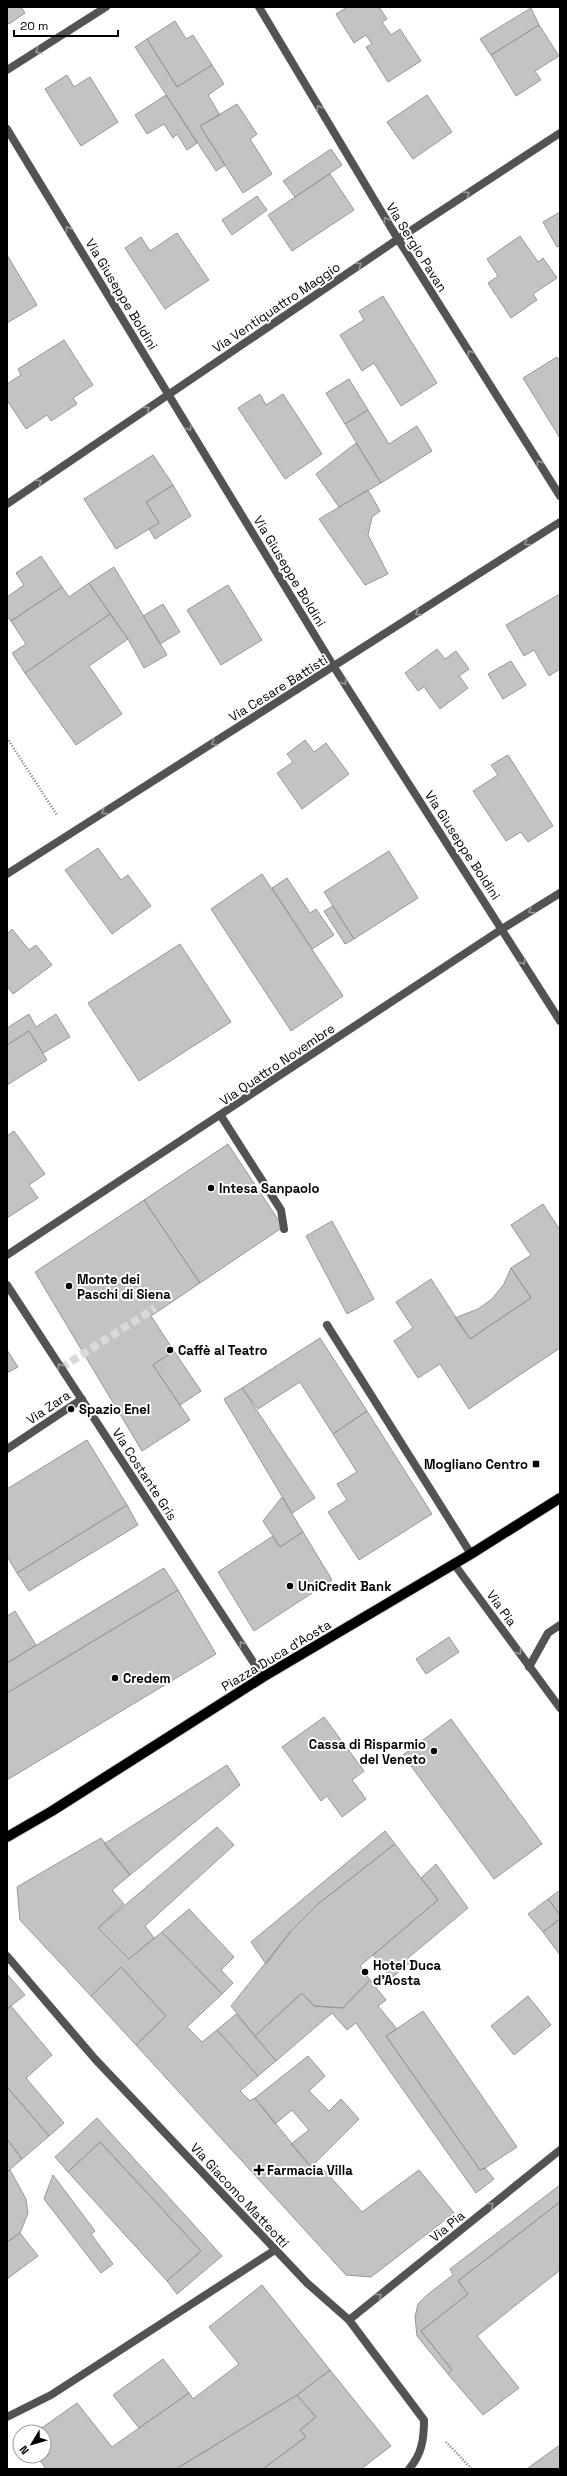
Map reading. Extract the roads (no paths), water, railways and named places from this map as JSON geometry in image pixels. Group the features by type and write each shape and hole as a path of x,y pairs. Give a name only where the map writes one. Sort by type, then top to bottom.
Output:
{"main road":[{"name":"Piazza Duca d'Aosta","path":"7,1837 52,1811 263,1677 471,1554 560,1498"}],"street":[{"path":"7,70 106,7"},
{"name":"Via Sergio Pavan","path":"259,7 398,239 560,496"},
{"name":"Via Giuseppe Boldini","path":"7,129 334,667 560,1022"},
{"name":"Via Ventiquattro Maggio","path":"7,504 398,239 560,133"},
{"name":"Via Cesare Battisti","path":"7,874 560,522"},
{"name":"Via Quattro Novembre","path":"7,1255 221,1116 502,929 560,893"},
{"path":"221,1116 282,1210 284,1229"},
{"name":"Via Costante Gris","path":"7,1285 263,1677"},
{"path":"327,1325 471,1554"},
{"name":"Via Zara","path":"7,1449 82,1399"},
{"name":"Via Pia","path":"454,1564 560,1708"},
{"path":"529,1667 548,1633 560,1625"},
{"name":"Via Giacomo Matteotti","path":"7,1956 95,2059 307,2283 349,2320 424,2420 424,2440 416,2460 409,2469"},
{"name":"Via Pia","path":"349,2320 560,2150"},
{"path":"7,2417 51,2396 275,2250"}],"tunnel":[{"path":"61,1368 155,1308"}],"place":[{"name":"Intesa Sanpaolo","path":"211,1188"},
{"name":"Monte dei Paschi di Siena","path":"69,1286"},
{"name":"Caffè al Teatro","path":"170,1350"},
{"name":"Spazio Enel","path":"71,1409"},
{"name":"Mogliano Centro","path":"536,1464"},
{"name":"UniCredit Bank","path":"290,1586"},
{"name":"Credem","path":"115,1678"},
{"name":"Cassa di Risparmio del Veneto","path":"434,1751"},
{"name":"Hotel Duca d'Aosta","path":"365,1972"},
{"name":"Farmacia Villa","path":"259,2170"}]}
